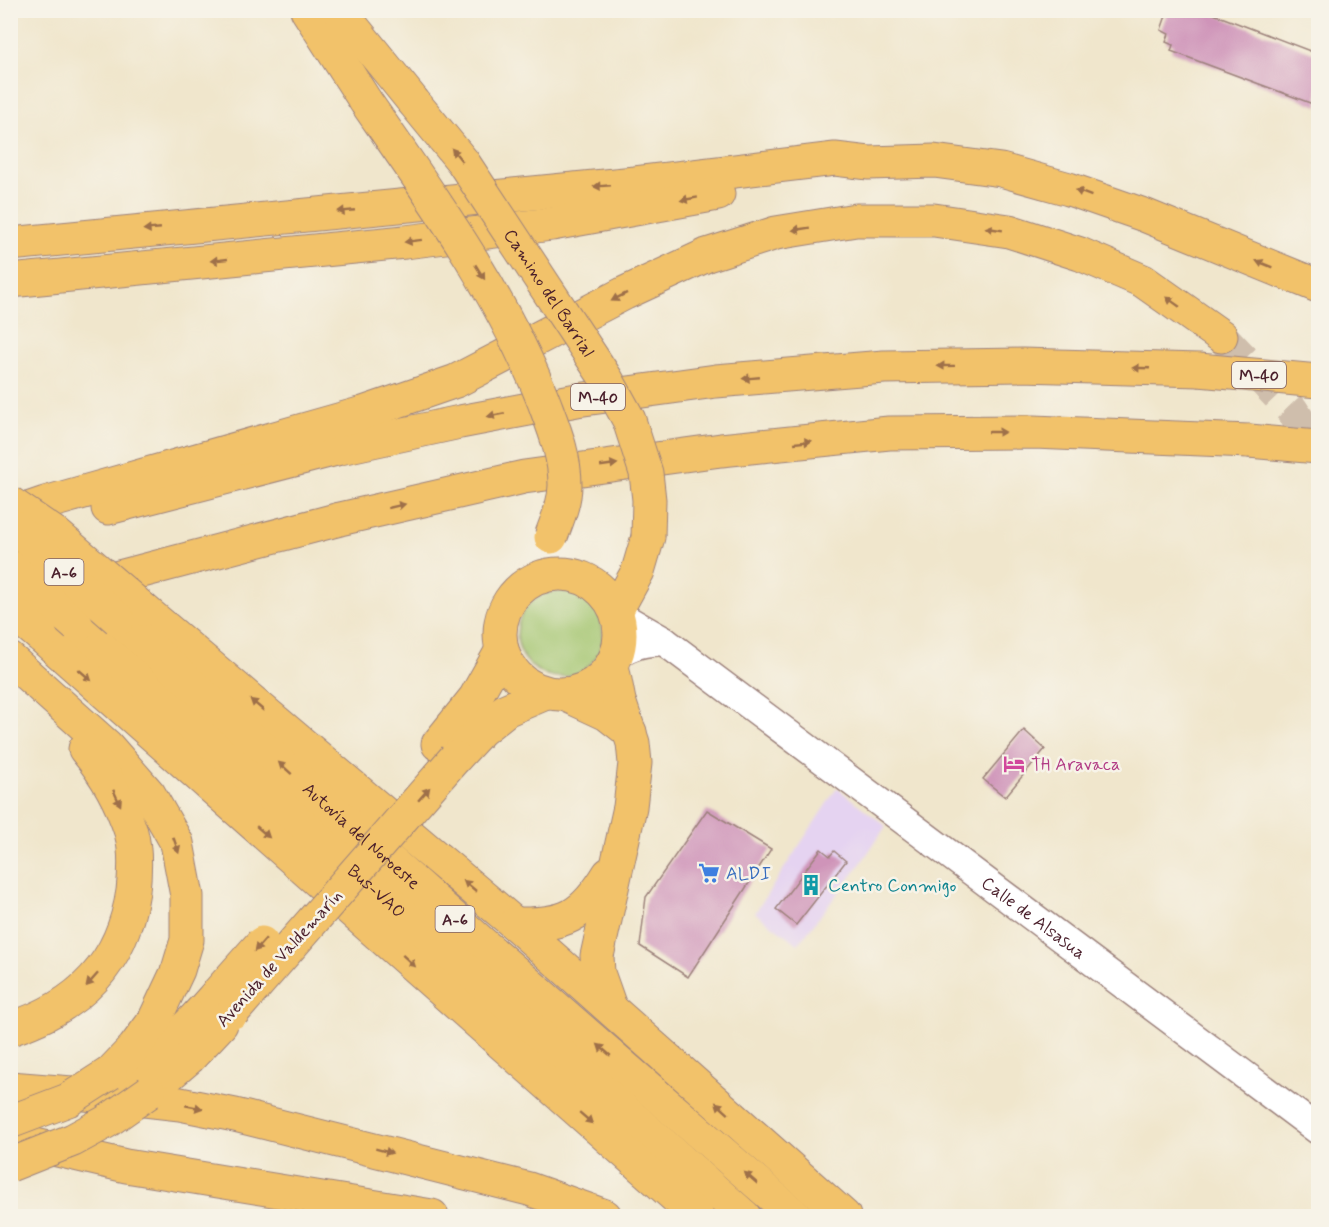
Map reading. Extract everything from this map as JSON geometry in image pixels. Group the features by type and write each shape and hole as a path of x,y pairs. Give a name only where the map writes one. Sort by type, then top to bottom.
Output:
{"main road":[{"path":"307,10 366,102 431,195 492,291 537,384 559,440 565,486 561,507 551,537 529,583"},
{"name":"Camino del Barrial","path":"339,10 463,162 607,380 623,410 646,473 649,500 648,537 638,570 616,613"},
{"path":"10,244 635,183 835,159 869,162 934,161 1001,171 1069,189 1144,215 1318,286"},
{"path":"10,281 405,242 552,224 835,173 869,162"},
{"path":"10,515 45,502 363,413 456,381 626,293 707,255 776,232 856,220 934,220 1019,235 1080,254 1143,281 1221,336"},
{"name":"M-40","path":"10,533 340,448 577,400 716,381 884,367 1022,365 1199,370 1318,381"},
{"path":"10,606 340,519 524,477 721,450 889,433 1034,432 1249,441 1318,447"},
{"path":"10,503 57,534 130,614 515,924 844,1216"},
{"path":"10,624 340,519"},
{"name":"Autovía del Noroeste","path":"10,524 130,614 482,943 795,1216"},
{"name":"Bus-VAO","path":"10,567 744,1216"},
{"path":"555,694 586,689 605,675 615,660 620,641 616,613 606,596 598,588 580,578 559,574 539,578 529,583 510,600 501,624 502,650 508,665 531,687 607,714 630,732"},
{"path":"10,610 697,1216"},
{"name":"Avenida de Valdemarín","path":"10,1137 76,1111 128,1082 181,1034 224,1004 446,751 502,650"},
{"path":"10,659 107,746 149,795 177,843 187,896 187,940 177,970 154,1021 134,1048 128,1082 68,1100 10,1122"},
{"path":"611,1009 598,973 597,956 634,785 635,753 619,701 615,660"},
{"path":"10,676 74,735 102,768 132,834 134,860 134,882 130,905 124,930 112,954 80,993 36,1021 10,1029"},
{"name":"Avenida de Valdemarín","path":"446,751 481,730 506,710 555,694"},
{"path":"515,924 557,922 580,911 600,888 618,860"},
{"name":"Avenida de Valdemarín","path":"10,1165 73,1140 106,1122 128,1082"},
{"path":"10,1088 168,1103 235,1115 529,1189 605,1216"},
{"path":"10,1137 126,1166 432,1216"}],"street":[{"name":"Calle de Alsasua","path":"616,613 664,641 1318,1130"},
{"path":"615,660 639,643 664,641"}],"shaded area":[{"path":"837,788 886,826 857,869 798,944 755,913"}],"green space":[{"path":"560,591 584,598 596,610 603,634 596,658 584,670 560,677 536,670 524,658 517,634 524,610 536,598"}],"building":[{"path":"1168,10 1203,10 1318,54 1318,106 1171,51 1173,45 1166,42 1169,34 1161,30"},
{"name":"TH Aravaca","path":"1024,730 1045,749 1005,797 983,779"},
{"name":"ALDI","path":"707,810 771,849 688,977 640,946 646,897"},
{"name":"Centro Conmigo","path":"821,849 830,856 834,851 846,861 796,925 776,909"}],"tunnel":[{"path":"1221,336 1292,410 1318,450"}],"place":[{"name":"TH Aravaca","path":"1014,764"},
{"name":"ALDI","path":"709,873"},
{"name":"Centro Conmigo","path":"811,885"}]}
